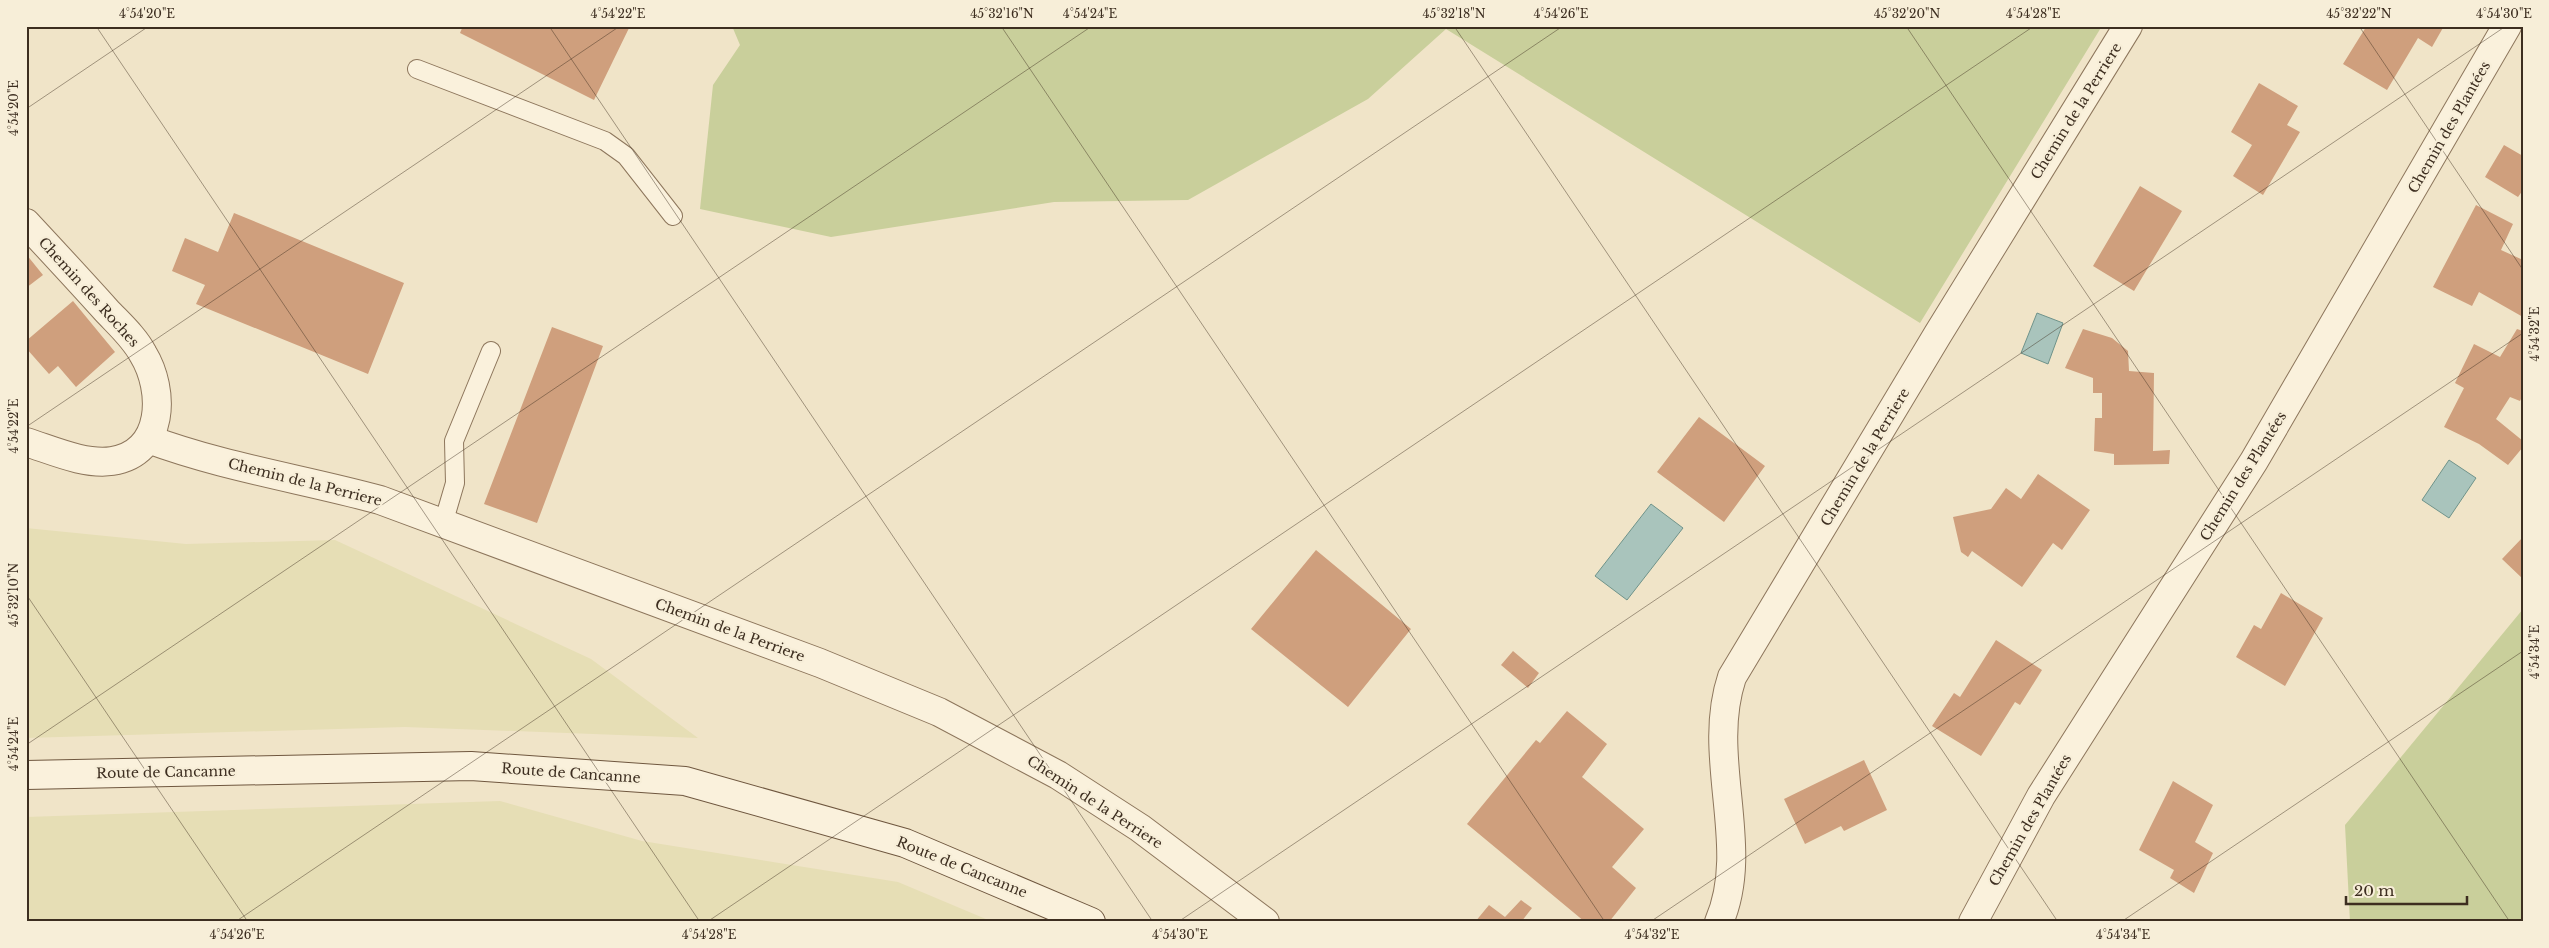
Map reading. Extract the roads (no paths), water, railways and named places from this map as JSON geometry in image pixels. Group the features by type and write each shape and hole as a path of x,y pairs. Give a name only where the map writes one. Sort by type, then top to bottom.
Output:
{"street":[{"name":"Chemin de la Perriere","path":"1719,922 1731,876 1730,832 1722,745 1726,696 1732,677 1948,318 2128,26"},
{"name":"Chemin des Plantées","path":"1973,922 2041,796 2254,461 2507,26"},
{"name":"Chemin des Roches","path":"26,223 143,352 155,380 158,395 158,410 148,439"},
{"name":"Chemin de la Perriere","path":"148,439 195,455 322,484 380,500 820,663 939,712 1058,775 1140,828 1265,922"},
{"path":"26,442 71,456 111,461 126,457 139,449 148,439"},
{"name":"Route de Cancanne","path":"26,775 471,766 685,781 905,843 1092,922"}],"lane":[{"path":"417,69 605,141 626,156 673,216"},
{"path":"443,524 455,483 454,441 491,351"}],"water":[{"path":"2037,313 2063,323 2048,364 2021,353"},
{"path":"2449,460 2476,478 2449,518 2422,500"},
{"path":"1651,504 1683,528 1627,600 1595,576"}]}
